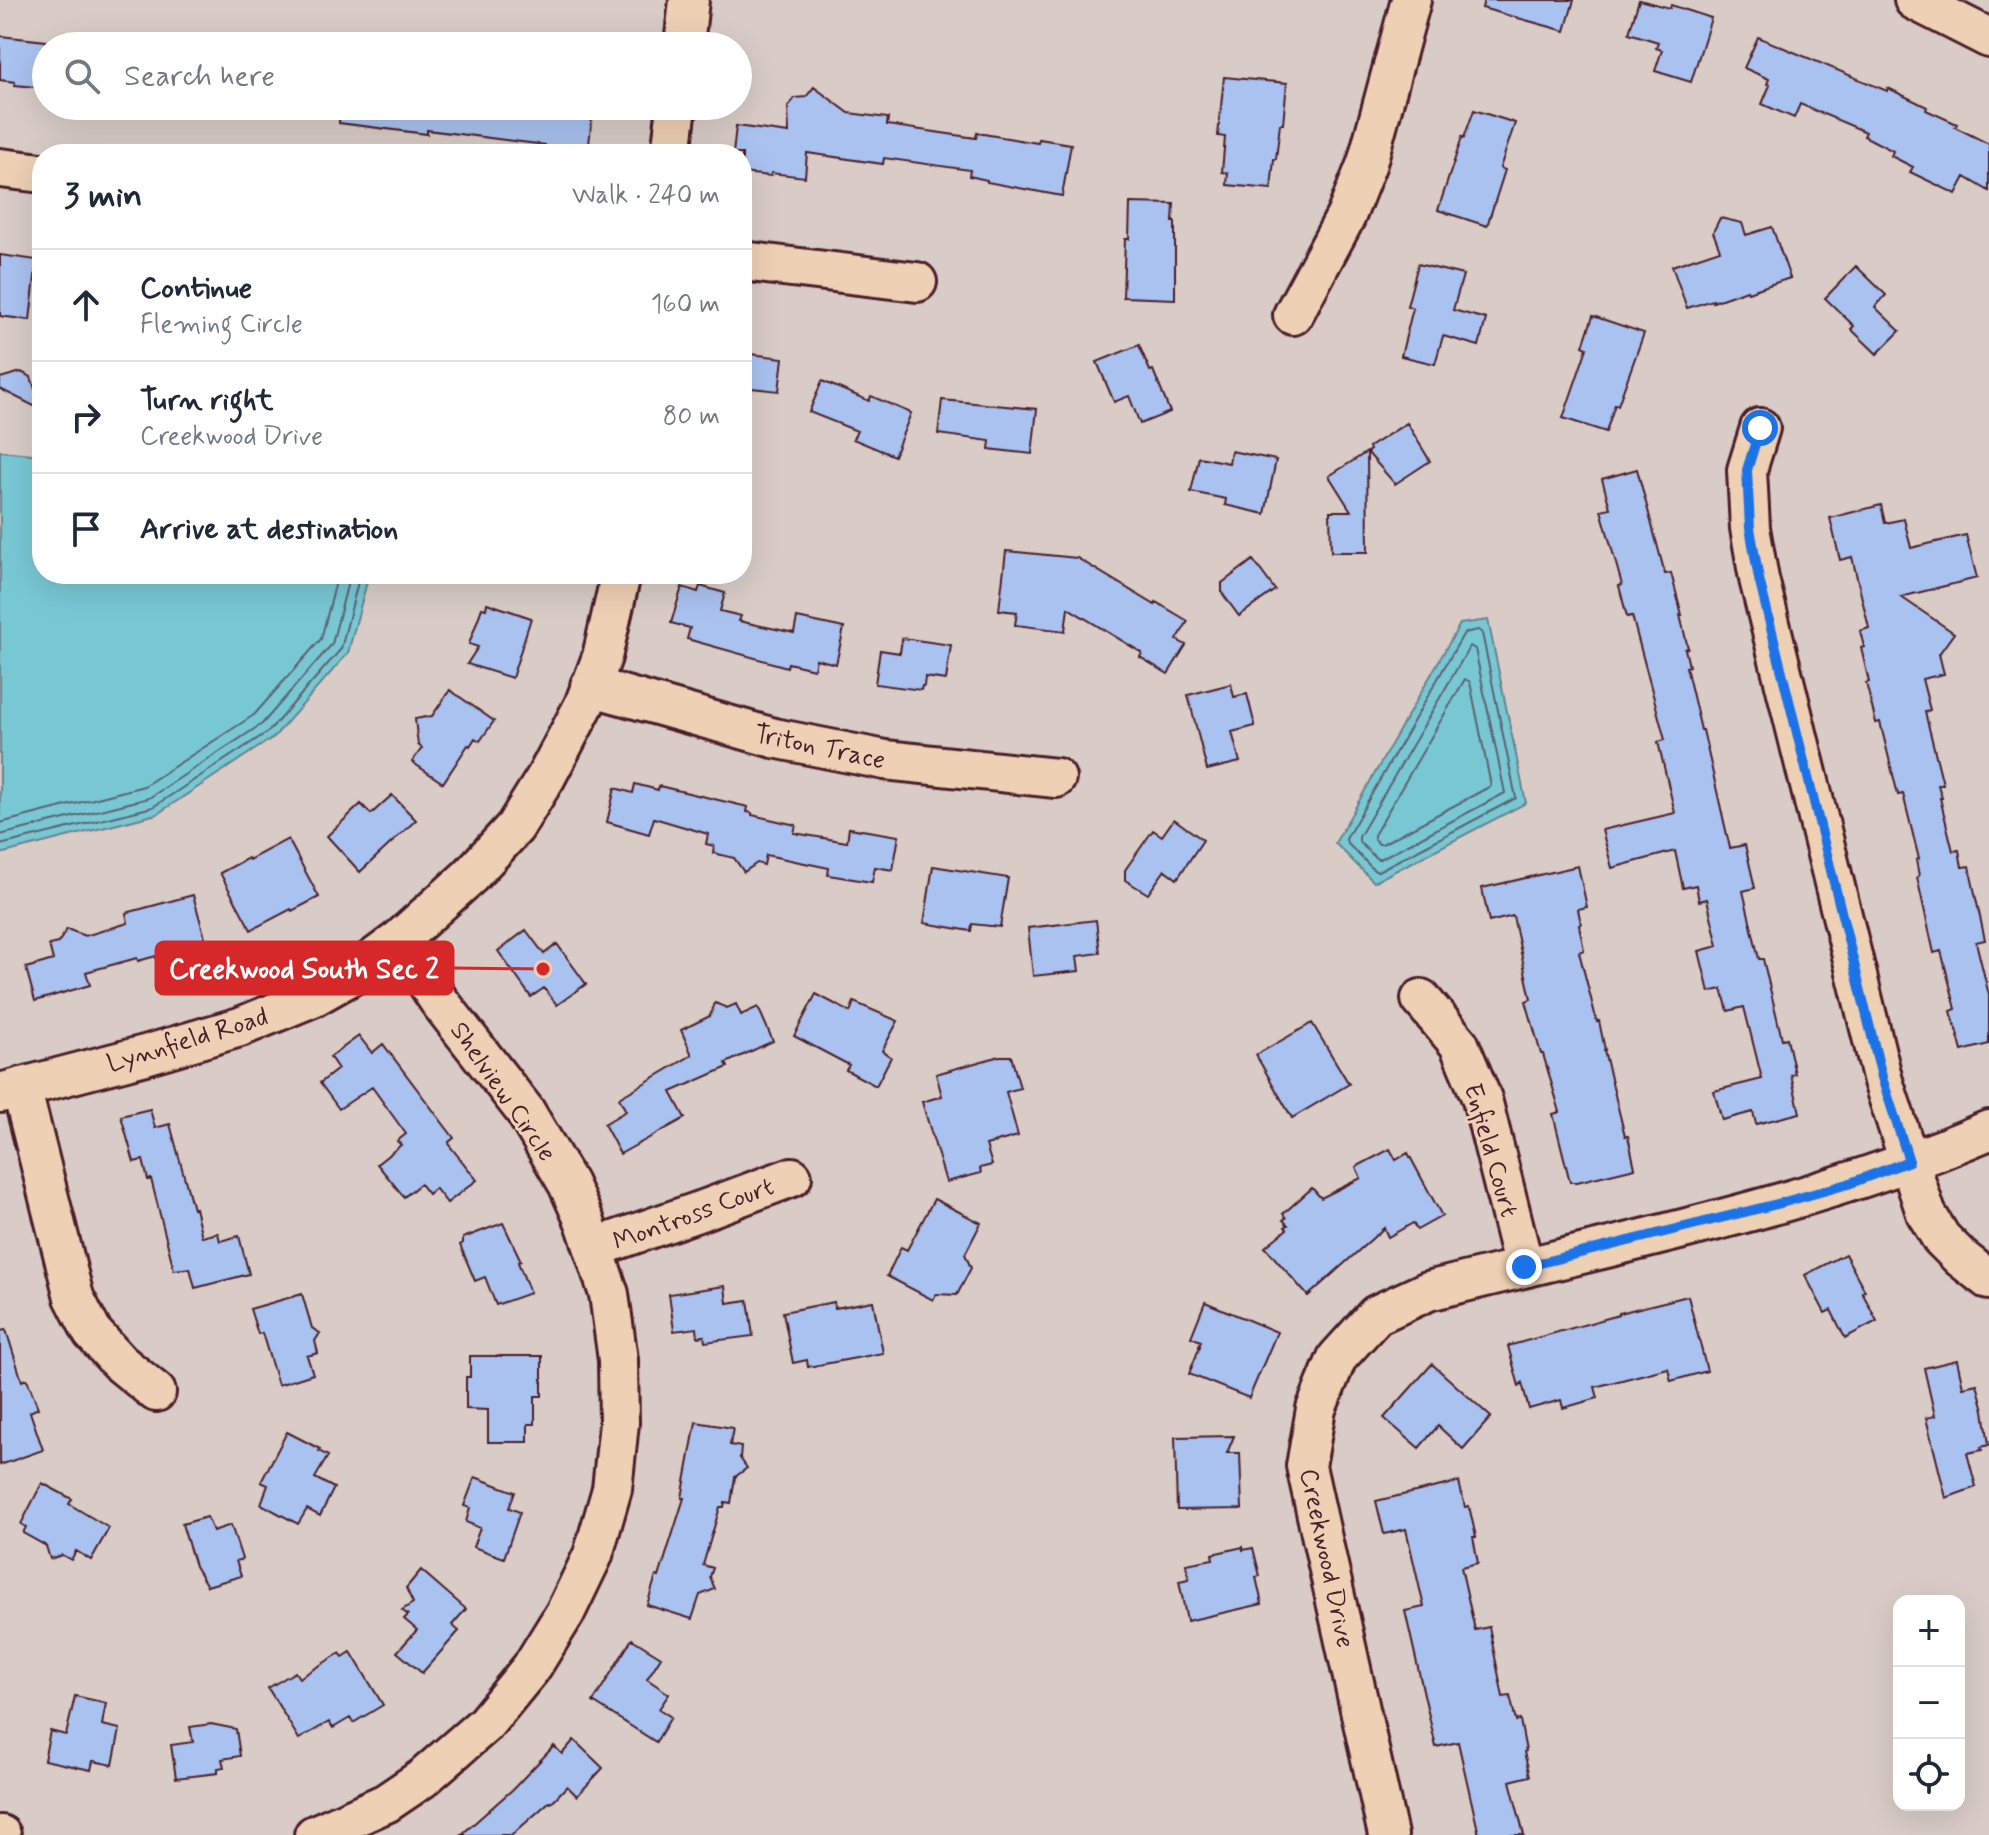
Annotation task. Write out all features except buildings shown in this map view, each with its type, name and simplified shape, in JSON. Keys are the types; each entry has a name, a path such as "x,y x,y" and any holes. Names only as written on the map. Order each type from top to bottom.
{"street":[{"path":"686,32 689,0"},
{"path":"1293,315 1346,216 1367,163 1411,0"},
{"path":"1929,3 1989,38"},
{"path":"672,144 675,120"},
{"path":"0,168 32,172"},
{"path":"752,262 917,282"},
{"path":"1760,428 1747,470 1750,528 1759,579 1883,1081 1926,1213 1941,1238 1989,1280"},
{"name":"Lynnfield Road","path":"10,1090 240,1027 313,997 352,975 399,940 470,876 515,827 546,777 584,705 602,657 619,584"},
{"name":"Triton Trace","path":"590,686 774,738 885,760 1056,778"},
{"name":"Shelview Circle","path":"338,1831 423,1778 485,1724 531,1668 565,1613 593,1555 612,1489 619,1423 618,1360 609,1294 585,1222 568,1184 525,1111 439,1001 399,940"},
{"name":"Enfield Court","path":"1421,999 1459,1044 1482,1099 1524,1267"},
{"path":"10,1090 74,1297 92,1332 119,1362 156,1392"},
{"name":"Creekwood Drive","path":"1388,1835 1306,1466 1316,1409 1337,1358 1376,1315 1428,1291 1848,1184 1989,1130"},
{"name":"Montross Court","path":"594,1248 792,1177"}],"water":[{"path":"0,451 32,454 32,584 366,584 348,653 274,737 157,814 0,854"},
{"path":"1488,620 1526,803 1374,882 1335,843 1460,624"}],"place":[{"name":"Creekwood South Sec 2","path":"543,969"}],"route":[{"path":"1524,1267 1781,1203 1848,1184 1909,1161 1883,1081 1759,579 1750,528 1747,470 1760,428"}]}
